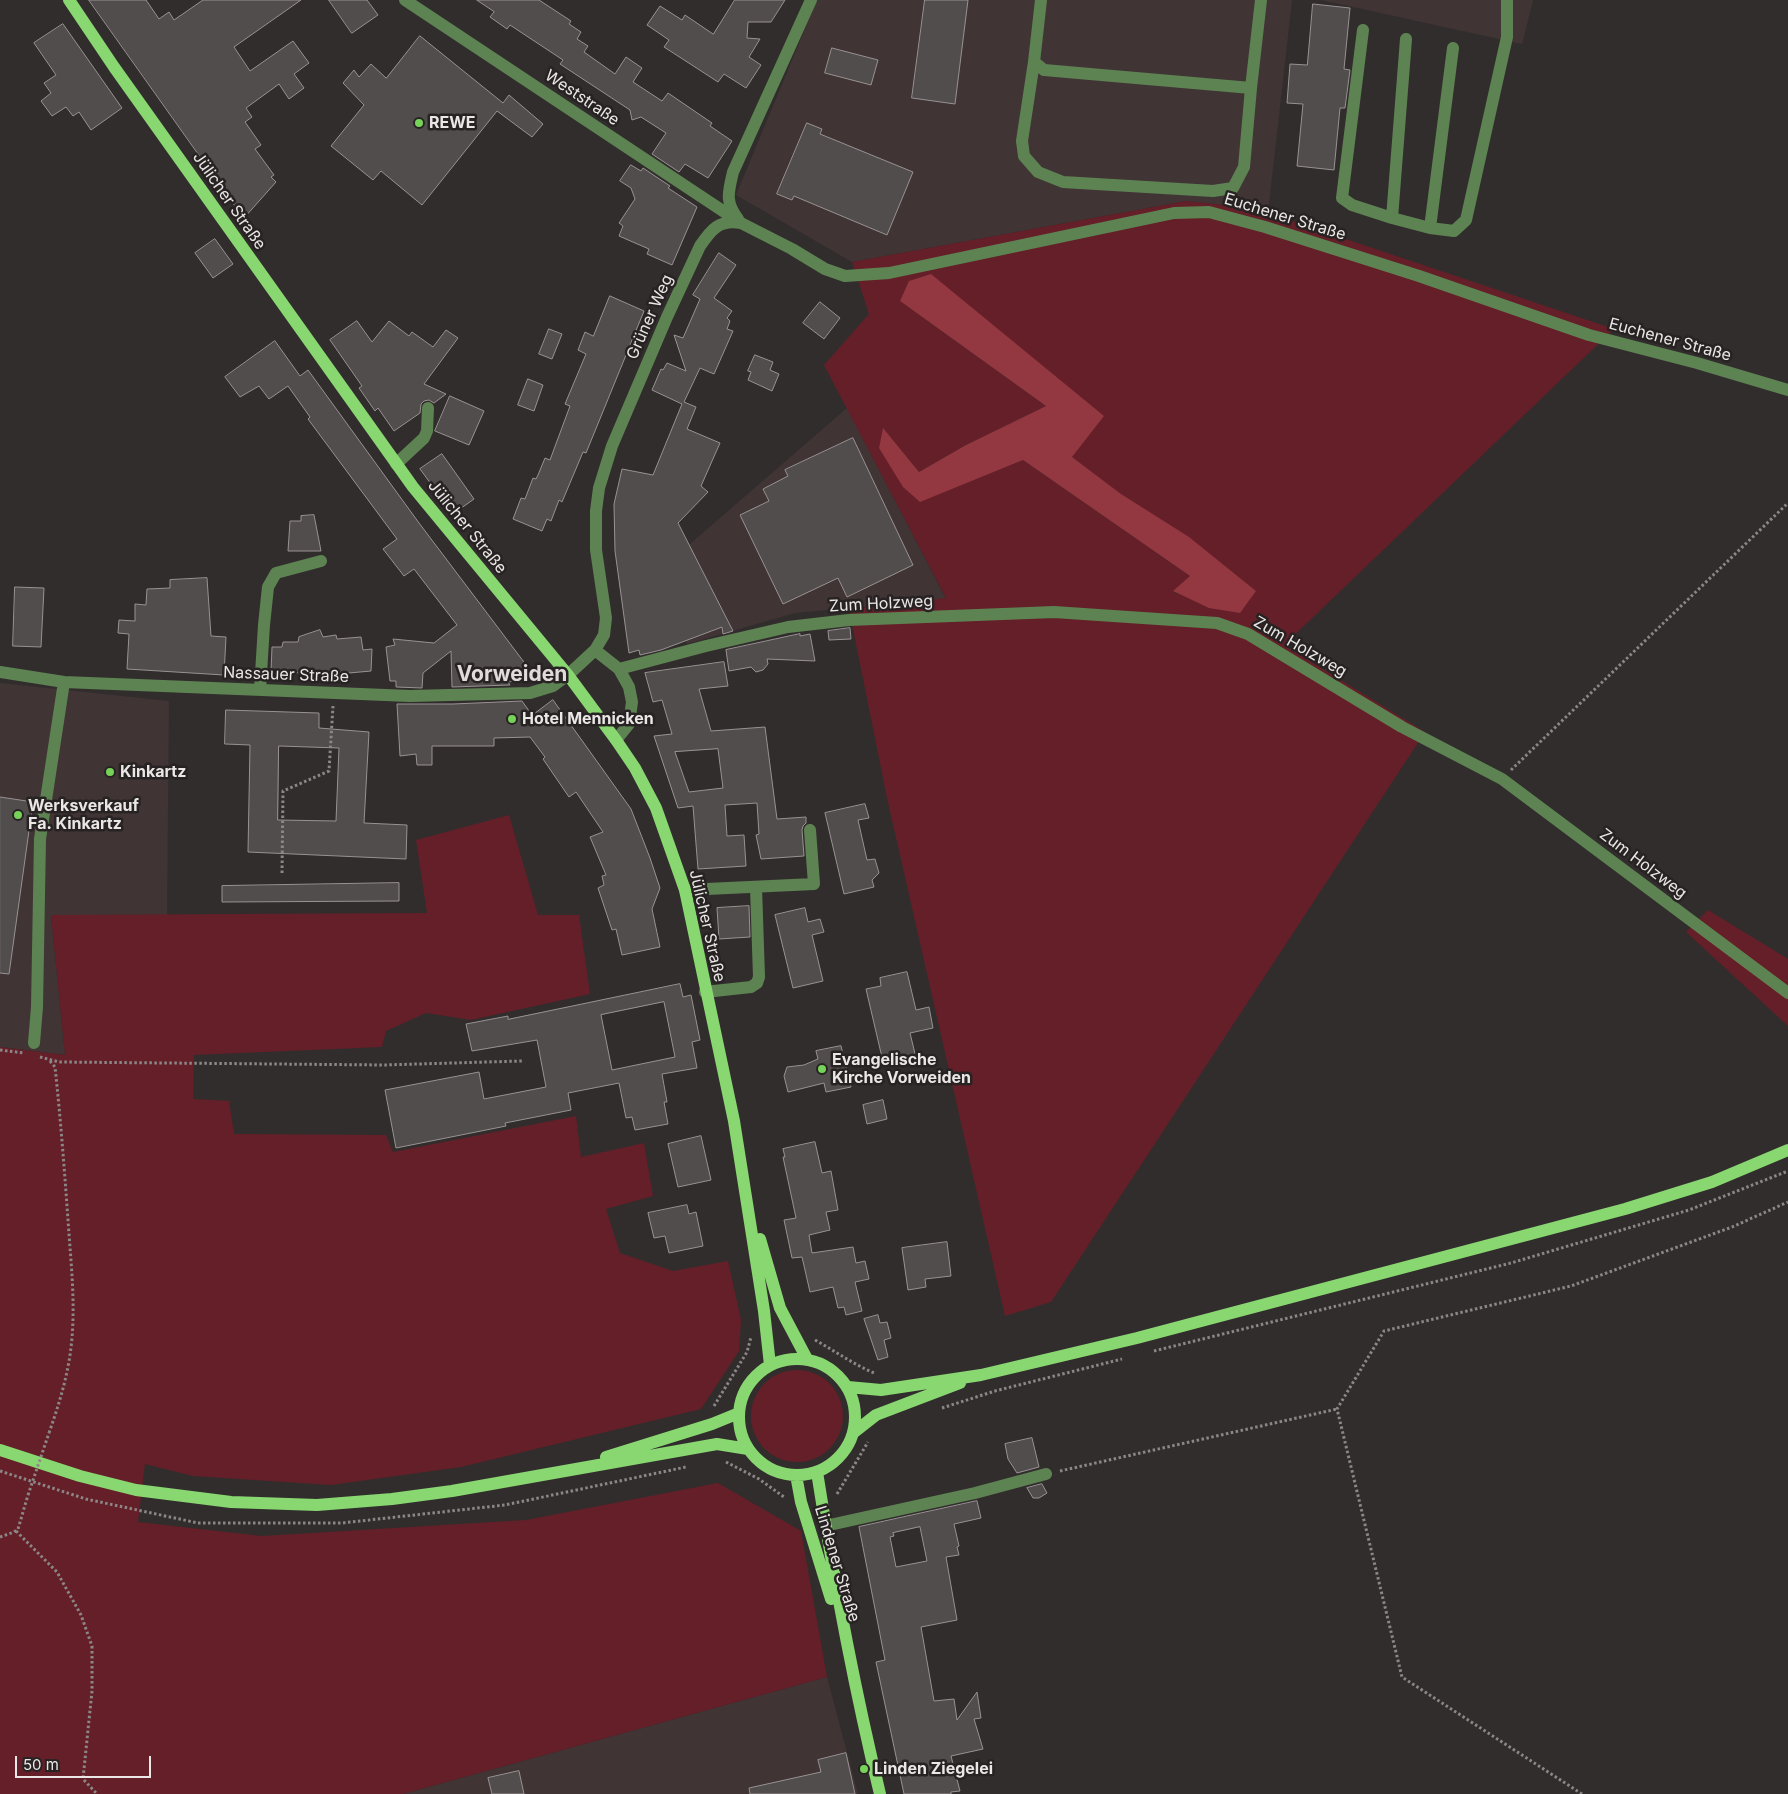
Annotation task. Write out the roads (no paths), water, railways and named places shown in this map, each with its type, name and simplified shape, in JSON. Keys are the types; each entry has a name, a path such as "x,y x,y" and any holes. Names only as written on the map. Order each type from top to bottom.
{"main road":[{"name":"Jülicher Straße","path":"69,0 114,67 396,464 464,552 568,675 635,768 656,808 685,890 705,992 734,1121 746,1188"},
{"path":"848,1387 880,1390 981,1375 1137,1338 1615,1212 1712,1182 1788,1150"},
{"path":"746,1188 780,1308 807,1359"},
{"path":"746,1188 770,1365"},
{"path":"788,1359 807,1359 823,1364 837,1374 848,1387 854,1402 855,1418 853,1433 845,1450 833,1463 817,1472 796,1475 782,1473 768,1468 757,1460 748,1449 741,1432 739,1413 742,1399 748,1385 770,1365 788,1359"},
{"path":"853,1433 876,1415 981,1375"},
{"path":"552,1474 712,1424 739,1413"},
{"path":"0,1450 80,1476 136,1490 231,1502 317,1504 392,1499 452,1491 717,1444 748,1449"},
{"name":"Lindener Straße","path":"817,1472 850,1662 880,1794"},
{"name":"Lindener Straße","path":"796,1475 801,1502 850,1662"}],"street":[{"name":"Weststraße","path":"405,0 741,223"},
{"path":"741,223 728,204 733,172 811,0"},
{"path":"1041,0 1022,141 1024,156 1038,172 1062,182 1213,191 1233,188 1244,167 1251,88 1262,0"},
{"path":"1362,30 1342,198 1352,205 1392,218 1430,228 1454,230 1466,220 1507,37 1507,0"},
{"path":"1392,218 1406,39"},
{"path":"1430,228 1452,48"},
{"path":"1034,62 1044,70 1251,88"},
{"name":"Euchener Straße","path":"741,223 792,249 825,269 844,276 889,273 1174,213 1210,212 1265,227 1410,274 1589,335 1697,363 1788,390"},
{"name":"Grüner Weg","path":"568,675 595,650 604,634 606,624 596,550 596,512 599,488 610,453 667,317 700,246 716,227 724,223 741,223"},
{"path":"396,464 424,438 427,430 428,408"},
{"path":"260,690 268,587 276,573 321,561"},
{"name":"Zum Holzweg","path":"619,669 788,627 849,620 1054,612 1217,623 1248,634 1402,727 1502,779 1788,992"},
{"path":"595,650 619,669 629,687 632,702 629,724 616,740"},
{"name":"Nassauer Straße","path":"0,672 64,682 410,696 530,692 552,686 568,675"},
{"path":"34,1043 37,1007 40,839 64,682"},
{"path":"685,890 814,884 810,830"},
{"path":"705,992 751,987 757,983 759,977 756,887"},
{"path":"825,1526 975,1493 1046,1474"}],"place":[{"name":"REWE","path":"419,123"},
{"name":"Hotel Mennicken","path":"512,719"},
{"name":"Kinkartz","path":"110,772"},
{"name":"Werksverkauf Fa. Kinkartz","path":"18,815"},
{"name":"Evangelische Kirche Vorweiden","path":"822,1069"},
{"name":"Linden Ziegelei","path":"864,1769"}],"district":[{"name":"Vorweiden","path":"512,675"}]}
